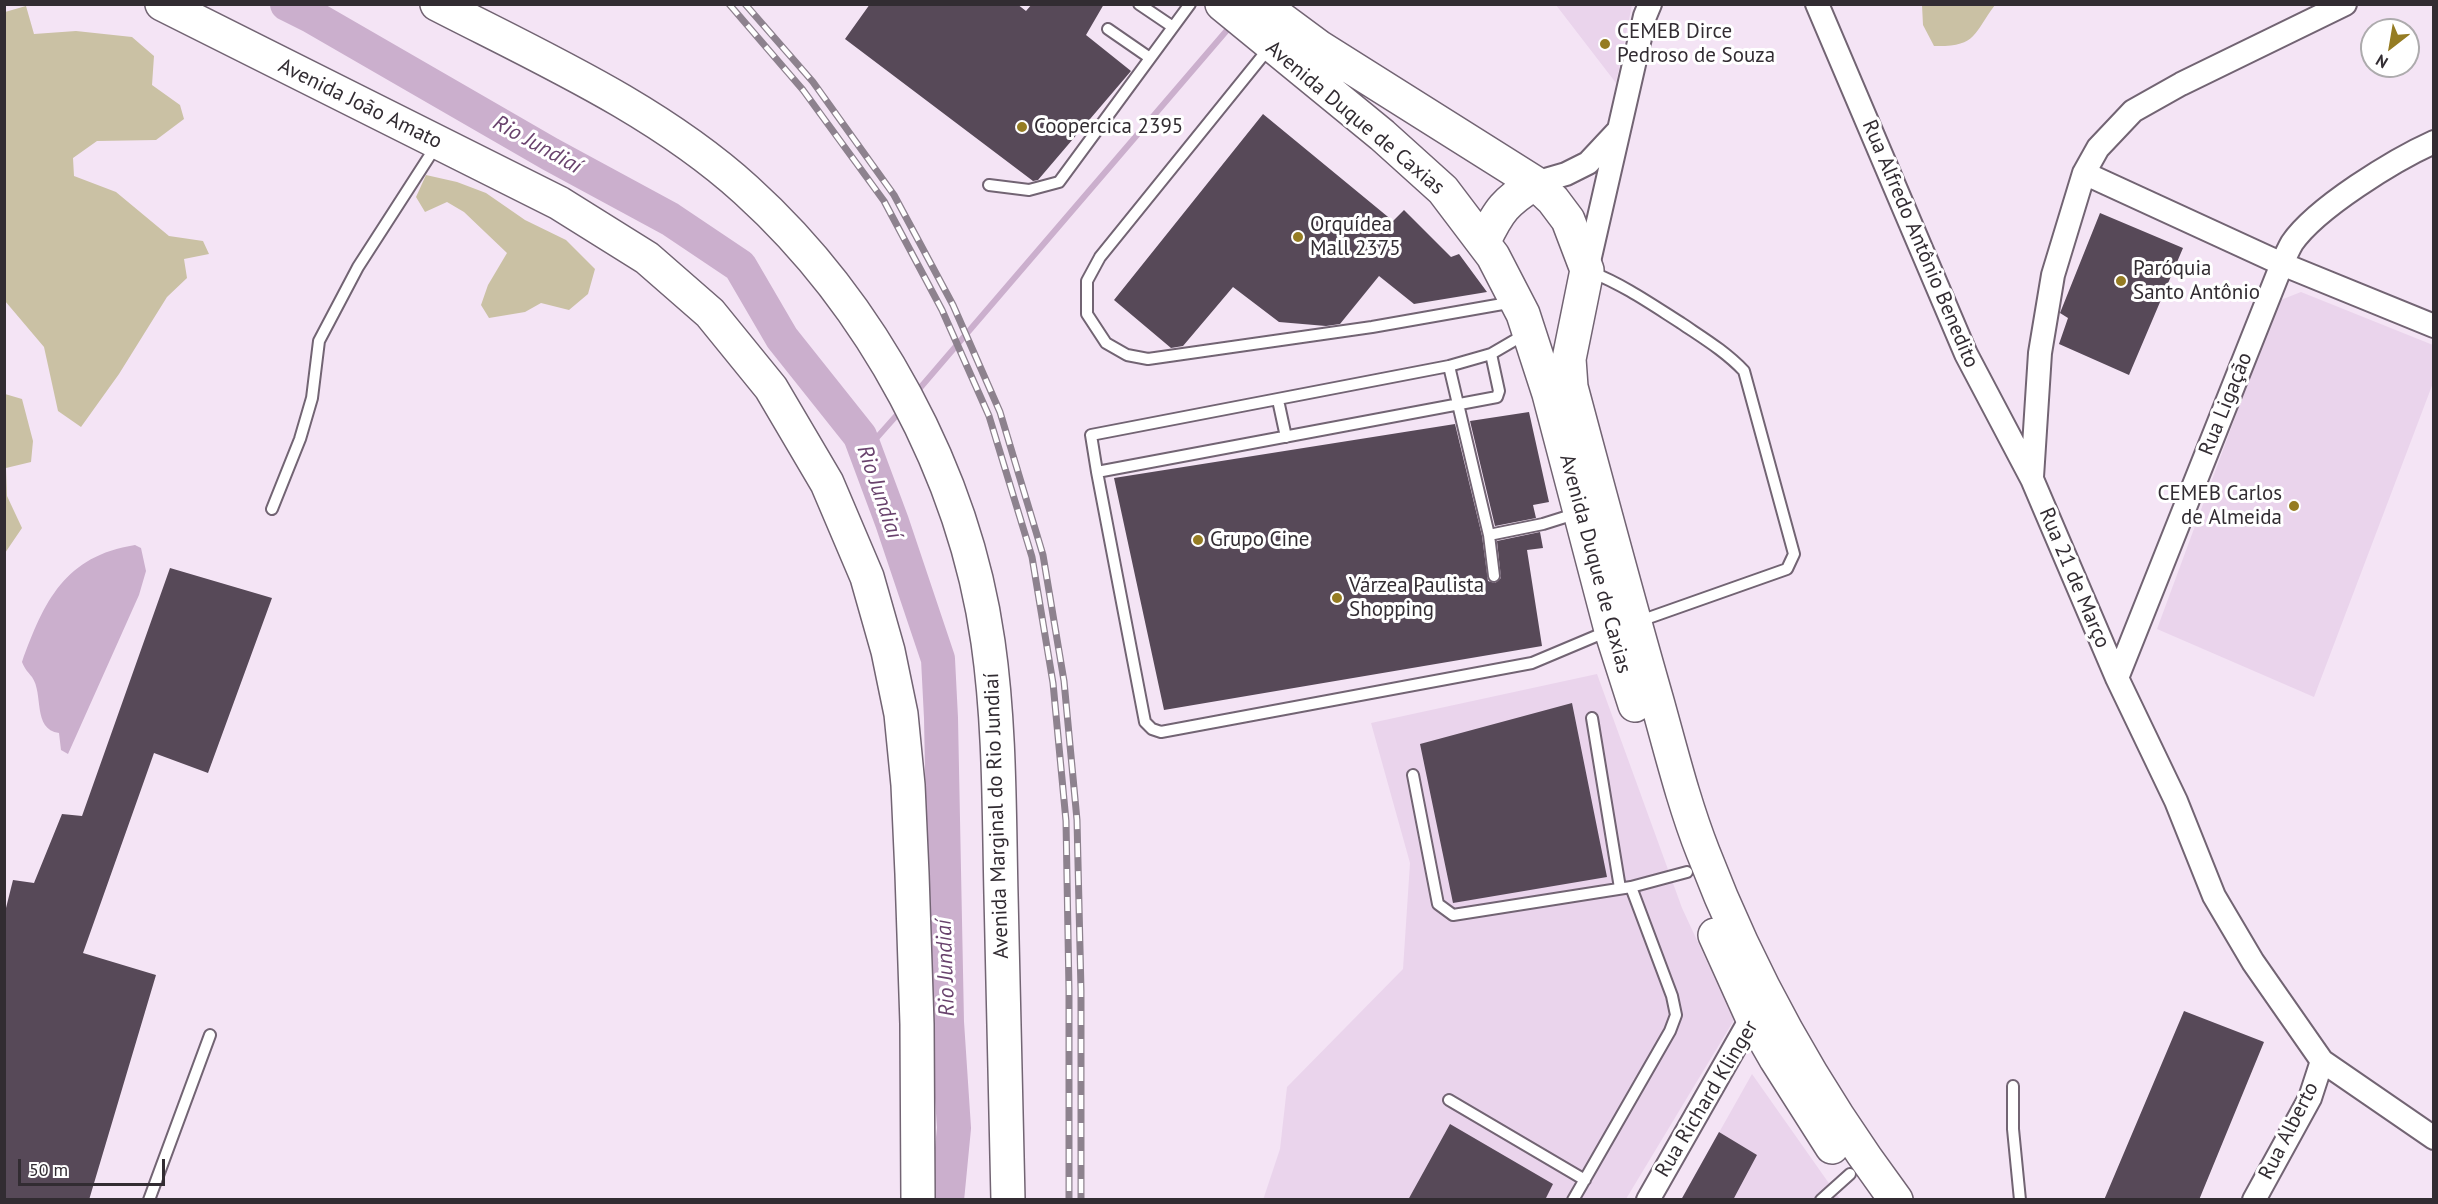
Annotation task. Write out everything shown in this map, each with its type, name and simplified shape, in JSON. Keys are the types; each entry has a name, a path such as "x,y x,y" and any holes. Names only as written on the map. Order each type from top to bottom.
{"main road":[{"name":"Avenida João Amato","path":"162,4 559,203 647,258 710,313 776,397 827,483 867,577 888,651 901,714 908,785 917,1024 918,1200"},
{"name":"Avenida Marginal do Rio Jundiaí","path":"436,4 590,82 694,150 745,189 805,249 854,311 905,396 942,471 970,556 988,639 997,721 1008,1200"},
{"name":"Avenida Duque de Caxias","path":"1222,4 1382,135 1443,190 1484,241 1523,316 1549,394 1581,512 1702,851 1727,910 1763,1012 1776,1059 1865,1170 1896,1200"},
{"name":"Avenida Duque de Caxias","path":"1261,4 1320,47 1535,183"},
{"path":"1484,241 1497,213 1515,196 1535,183 1569,220 1587,270"},
{"name":"Avenida Duque de Caxias","path":"1587,270 1569,359 1571,387 1623,626 1687,872 1763,1012"},
{"path":"1523,316 1543,319 1562,316 1580,304"}],"street":[{"path":"1587,270 1645,16 1650,4"},
{"name":"Rua Alfredo Antônio Benedito","path":"1817,4 1966,354 2032,478"},
{"path":"2032,478 2040,353 2053,275 2084,173 2098,148 2133,111 2181,84 2345,4"},
{"path":"1535,183 1566,174 1588,164 1618,131"},
{"name":"Rua Ligação","path":"2117,678 2282,264 2293,243 2319,214 2405,155 2433,142"},
{"path":"2084,173 2282,264 2433,326"},
{"name":"Rua 21 de Março","path":"2032,478 2117,678"},
{"path":"2117,678 2176,801 2214,896 2253,962 2322,1061 2433,1138"},
{"name":"Rua Richard Klinger","path":"1648,1200 1763,1012"},
{"name":"Rua Alberto","path":"2253,1200 2310,1098 2322,1061"}],"lane":[{"path":"1139,4 1173,27"},
{"path":"989,185 1029,190 1059,182 1190,4"},
{"path":"1107,28 1150,58"},
{"path":"1271,45 1100,257 1087,281 1088,314 1106,343 1127,355 1149,359 1372,327 1523,316"},
{"path":"272,509 300,439 312,398 319,341 358,267 438,143"},
{"path":"1523,316 1491,354 1449,366 1091,435 1145,722 1152,729 1161,732 1532,663 1623,626 1787,569 1794,554 1744,371 1729,354 1634,292 1587,270"},
{"path":"1097,472 1498,395 1491,354"},
{"path":"1449,366 1489,535 1494,576"},
{"path":"1278,399 1286,437"},
{"path":"1489,535 1543,524 1581,512"},
{"path":"1573,1200 1670,1031 1676,1015 1672,996 1653,943 1626,887 1592,718"},
{"path":"1413,775 1438,904 1453,915 1626,887 1687,872"},
{"path":"149,1200 210,1035"},
{"path":"2013,1086 2013,1129 2020,1200"},
{"path":"1449,1100 1585,1180"},
{"path":"1821,1200 1865,1170"}],"shaded area":[{"path":"1922,4 1995,5 1972,37 1959,44 1934,46 1923,25"},
{"name":"CEMEB Dirce Pedroso de Souza","path":"1556,5 1632,5 1616,83"},
{"path":"26,6 34,34 76,31 132,37 154,56 152,85 180,105 184,119 156,140 97,141 73,158 74,176 116,192 169,236 203,241 209,254 184,259 187,278 167,297 119,374 81,427 58,411 44,347 5,301 5,12"},
{"path":"426,175 457,182 486,193 525,220 566,240 595,269 588,294 569,310 541,303 525,312 489,318 481,305 488,285 507,253 464,212 447,202 425,212 416,197"},
{"name":"CEMEB Carlos de Almeida","path":"2301,292 2433,345 2433,383 2314,697 2157,629 2278,301"},
{"path":"5,394 22,399 33,441 31,462 6,468 7,496 22,528 5,553"},
{"path":"135,545 141,548 146,571 139,595 68,754 61,750 59,733 45,725 35,684 22,662 39,620 60,585 91,559"},
{"path":"1597,674 1682,908 1734,1020 1626,1199 1263,1200 1280,1149 1287,1087 1403,969 1410,863 1371,723"},
{"path":"1752,1074 1840,1199 1681,1200"}],"building":[{"name":"Coopercica 2395","path":"870,4 1017,4 1026,11 1032,4 1104,4 1086,35 1131,71 1038,180 1033,181 845,39"},
{"name":"Orquídea Mall 2375","path":"1263,114 1393,221 1404,210 1451,257 1459,254 1487,292 1414,304 1379,276 1340,324 1326,326 1279,322 1233,287 1183,346 1171,348 1114,300"},
{"name":"Paróquia Santo Antônio","path":"2100,213 2183,248 2129,375 2059,344 2068,318 2060,313"},
{"path":"1529,412 1549,502 1533,505 1536,518 1495,526 1470,421"},
{"name":"Várzea Paulista Shopping","path":"1455,424 1482,536 1488,581 1495,583 1501,578 1497,541 1540,532 1543,548 1527,550 1542,646 1164,710 1114,478"},
{"path":"170,568 272,598 208,773 154,753 83,953 156,975 89,1200 4,1200 4,916 13,880 34,883 62,814 82,816"},
{"path":"1572,703 1607,877 1453,903 1420,744"},
{"path":"2184,1011 2264,1042 2199,1200 2104,1200"},
{"path":"1450,1124 1553,1184 1545,1200 1408,1200"},
{"path":"1719,1132 1757,1155 1733,1200 1681,1200"}],"waterway":[{"name":"Rio Jundiaí","path":"287,4 550,154 670,219 740,266 782,338 860,436 892,522 938,659 947,1022 954,1128 947,1200"},
{"path":"920,388 1228,29"},
{"path":"865,451 896,416"}],"railway":[{"path":"729,4 803,90 884,201 942,310 989,416 1032,557 1053,683 1066,821 1069,1200"},
{"path":"745,4 813,82 894,195 953,305 1000,412 1043,555 1064,681 1077,820 1081,991 1081,1200"}],"place":[{"name":"CEMEB Dirce Pedroso de Souza","path":"1605,44"},
{"name":"Coopercica 2395","path":"1022,127"},
{"name":"Orquídea Mall 2375","path":"1298,237"},
{"name":"Paróquia Santo Antônio","path":"2121,281"},
{"name":"CEMEB Carlos de Almeida","path":"2294,506"},
{"name":"Grupo Cine","path":"1198,540"},
{"name":"Várzea Paulista Shopping","path":"1337,598"}]}
